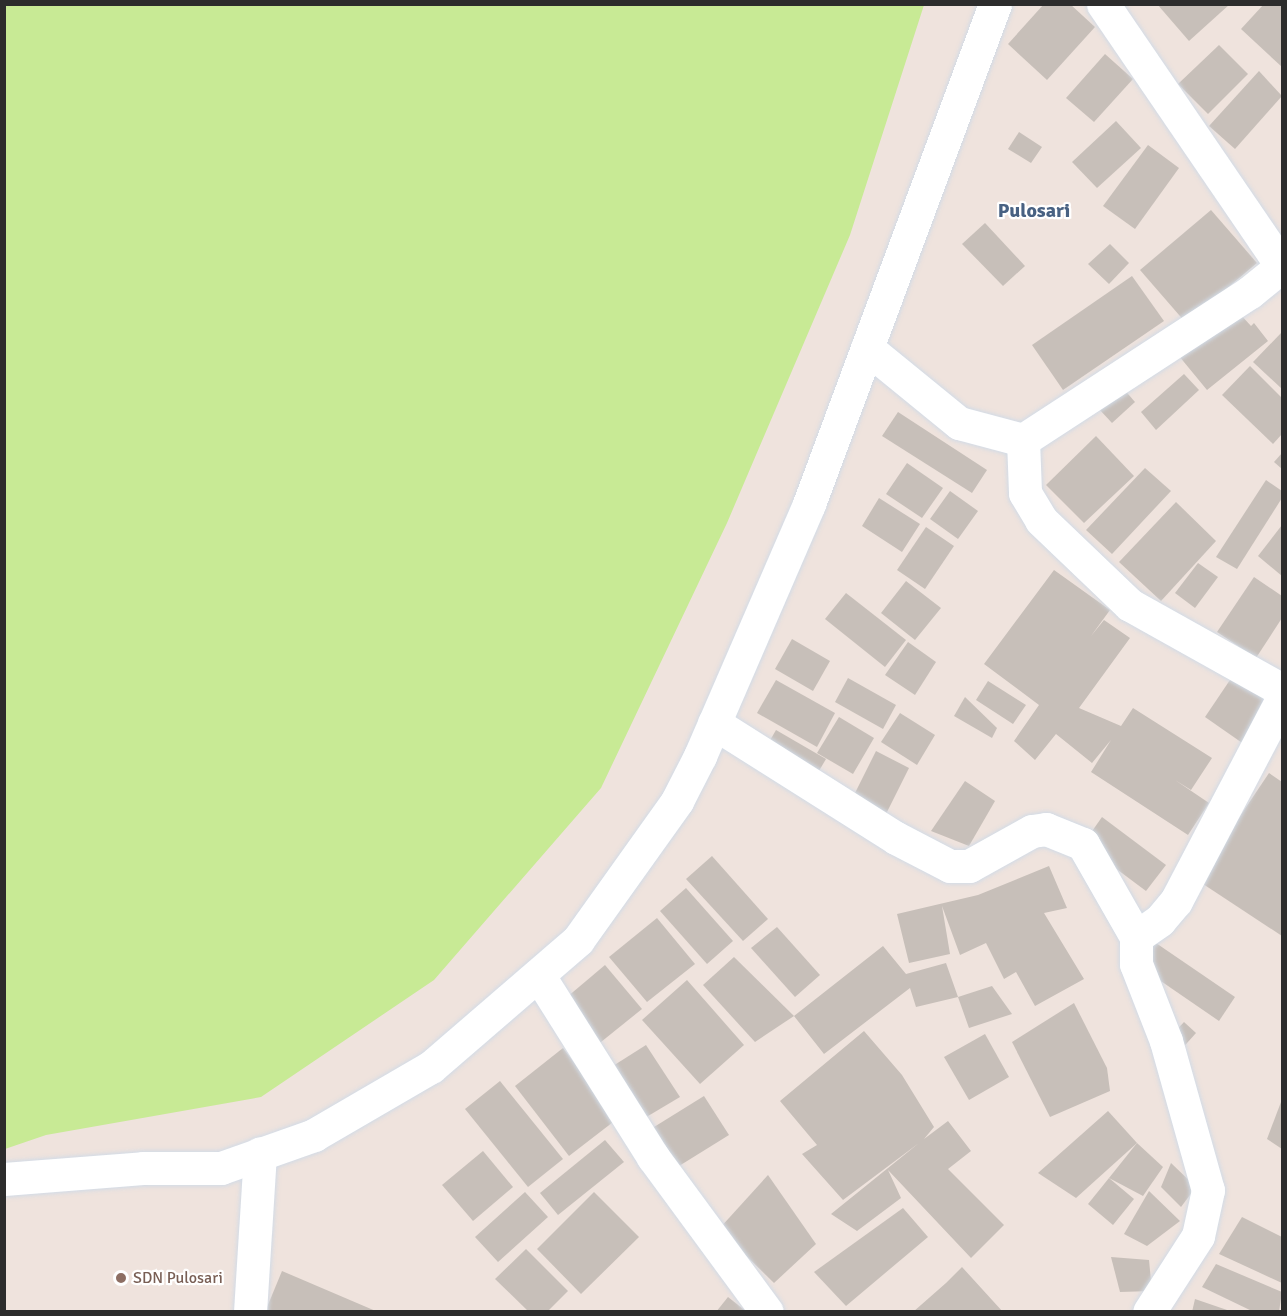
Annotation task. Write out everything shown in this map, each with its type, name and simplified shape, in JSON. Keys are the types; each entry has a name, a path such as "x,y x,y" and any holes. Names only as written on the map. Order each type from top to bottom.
{"street":[{"path":"4,1179 143,1168 221,1168 314,1135 431,1067 578,940 677,801 714,723 809,504 995,4"},
{"path":"867,348 959,423 1023,440 1250,292 1282,266 1103,4"},
{"path":"1023,440 1025,493 1041,520 1130,605 1282,690"},
{"path":"1136,936 1160,920 1176,901 1282,699"},
{"path":"714,723 896,838 950,866 969,866 1032,831 1046,829 1083,844 1136,936 1136,964 1166,1041 1208,1190 1198,1236 1149,1311"},
{"path":"539,976 652,1157 767,1311"},
{"path":"250,1311 260,1153"}],"green space":[{"path":"4,5 924,5 850,235 727,523 601,788 434,980 261,1097 46,1135 5,1149"}],"building":[{"path":"1044,4 1070,4 1095,27 1047,80 1008,44"},
{"path":"1157,4 1230,4 1189,41"},
{"path":"1264,4 1282,5 1282,67 1241,29"},
{"path":"1219,45 1248,74 1208,114 1178,84"},
{"path":"1105,54 1133,79 1094,122 1066,98"},
{"path":"1259,71 1282,96 1235,149 1209,126"},
{"path":"1116,121 1141,148 1097,188 1072,162"},
{"path":"1019,132 1042,147 1031,163 1008,149"},
{"path":"1148,145 1179,168 1135,229 1103,206"},
{"path":"1211,210 1257,263 1186,323 1140,270"},
{"path":"985,223 1025,266 1003,286 962,244"},
{"path":"1110,244 1129,263 1109,284 1088,264"},
{"path":"1132,276 1164,321 1063,390 1032,345"},
{"path":"1240,314 1251,326 1254,323 1268,341 1207,390 1179,356 1207,334 1210,338"},
{"path":"1282,332 1282,389 1253,362"},
{"path":"1250,366 1282,398 1282,434 1273,444 1222,395"},
{"path":"1184,374 1199,390 1156,430 1141,412"},
{"path":"1122,387 1135,402 1112,423 1099,409"},
{"path":"898,412 987,470 972,493 882,436"},
{"path":"1096,436 1134,476 1084,523 1046,485"},
{"path":"1282,453 1282,469 1274,462"},
{"path":"907,463 943,488 922,518 886,494"},
{"path":"1145,468 1171,491 1112,554 1086,530"},
{"path":"1266,480 1282,491 1282,498 1237,569 1216,557"},
{"path":"950,491 978,511 958,539 930,519"},
{"path":"879,498 920,524 902,552 862,526"},
{"path":"1176,502 1216,541 1161,601 1119,562"},
{"path":"1282,525 1282,576 1258,556"},
{"path":"926,527 954,546 925,589 897,570"},
{"path":"1198,563 1218,577 1195,608 1175,593"},
{"path":"1054,570 1110,610 1091,636 1104,620 1130,638 1079,708 1121,726 1133,708 1212,758 1191,790 1175,780 1209,803 1188,835 1091,772 1111,740 1092,763 1056,734 1035,760 1014,741 1039,705 984,664"},
{"path":"1254,577 1282,596 1282,618 1256,658 1217,632"},
{"path":"906,581 941,608 915,640 881,613"},
{"path":"846,593 906,640 885,667 825,619"},
{"path":"792,639 830,661 813,691 775,669"},
{"path":"908,642 936,662 915,695 885,675"},
{"path":"1232,677 1276,706 1248,747 1205,717"},
{"path":"848,678 896,705 883,729 835,702"},
{"path":"776,680 835,713 817,747 757,713"},
{"path":"988,681 1026,705 1013,724 976,700"},
{"path":"965,697 997,728 992,738 954,716"},
{"path":"900,713 935,735 917,765 881,742"},
{"path":"839,717 874,738 853,774 817,753"},
{"path":"776,730 826,759 810,786 761,756"},
{"path":"876,751 909,768 885,816 852,799"},
{"path":"1269,773 1282,782 1282,936 1197,880"},
{"path":"965,781 995,801 969,846 931,831"},
{"path":"1102,817 1166,865 1146,891 1083,844"},
{"path":"712,856 768,919 743,941 686,879"},
{"path":"1049,866 1067,908 1044,913 1084,979 1035,1006 1016,972 1004,979 986,943 960,955 942,906 950,954 909,963 897,914 978,895"},
{"path":"686,888 733,941 707,964 660,911"},
{"path":"657,918 695,964 647,1002 609,957"},
{"path":"777,927 820,975 795,997 751,948"},
{"path":"1153,941 1235,997 1219,1021 1136,964"},
{"path":"883,946 906,974 946,963 958,997 916,1007 910,988 824,1054 794,1016"},
{"path":"734,957 794,1016 755,1042 703,985"},
{"path":"605,965 642,1009 596,1046 560,1003"},
{"path":"687,980 744,1045 700,1084 642,1020"},
{"path":"992,986 1012,1014 969,1028 958,997"},
{"path":"1074,1003 1107,1068 1110,1091 1050,1117 1012,1042"},
{"path":"1184,1022 1196,1033 1179,1052 1166,1041"},
{"path":"864,1031 902,1075 934,1127 924,1139 948,1121 971,1151 948,1169 1004,1225 971,1258 888,1170 901,1198 857,1231 831,1214 919,1143 843,1200 802,1154 817,1145 780,1101"},
{"path":"985,1034 1009,1077 969,1100 944,1057"},
{"path":"646,1045 680,1097 638,1122 605,1071"},
{"path":"563,1048 617,1119 569,1156 515,1086"},
{"path":"500,1081 563,1159 528,1187 465,1109"},
{"path":"704,1096 729,1135 671,1171 646,1132"},
{"path":"1282,1103 1282,1149 1267,1139"},
{"path":"1108,1111 1137,1143 1076,1198 1038,1173"},
{"path":"605,1140 624,1162 558,1215 540,1193"},
{"path":"1137,1143 1163,1167 1143,1196 1109,1178"},
{"path":"483,1151 513,1187 473,1221 442,1185"},
{"path":"1171,1163 1196,1187 1181,1207 1161,1187"},
{"path":"768,1175 816,1244 774,1283 719,1229"},
{"path":"1109,1178 1134,1199 1113,1225 1088,1204"},
{"path":"1149,1191 1180,1221 1147,1246 1124,1234"},
{"path":"525,1192 548,1217 498,1262 475,1237"},
{"path":"594,1192 639,1237 581,1294 537,1249"},
{"path":"903,1208 928,1237 846,1306 814,1272"},
{"path":"1242,1217 1282,1237 1282,1283 1219,1254"},
{"path":"526,1249 568,1291 547,1312 529,1312 495,1279"},
{"path":"1111,1257 1149,1260 1152,1291 1120,1292"},
{"path":"1216,1264 1282,1292 1279,1312 1254,1312 1202,1287"},
{"path":"962,1267 1003,1312 913,1312 946,1283"},
{"path":"282,1271 378,1312 265,1312"},
{"path":"728,1297 747,1312 716,1312"},
{"path":"1195,1299 1230,1311 1230,1312 1192,1312"}],"place":[{"name":"SDN Pulosari","path":"121,1278"}],"district":[{"name":"Pulosari","path":"1034,210"}]}
